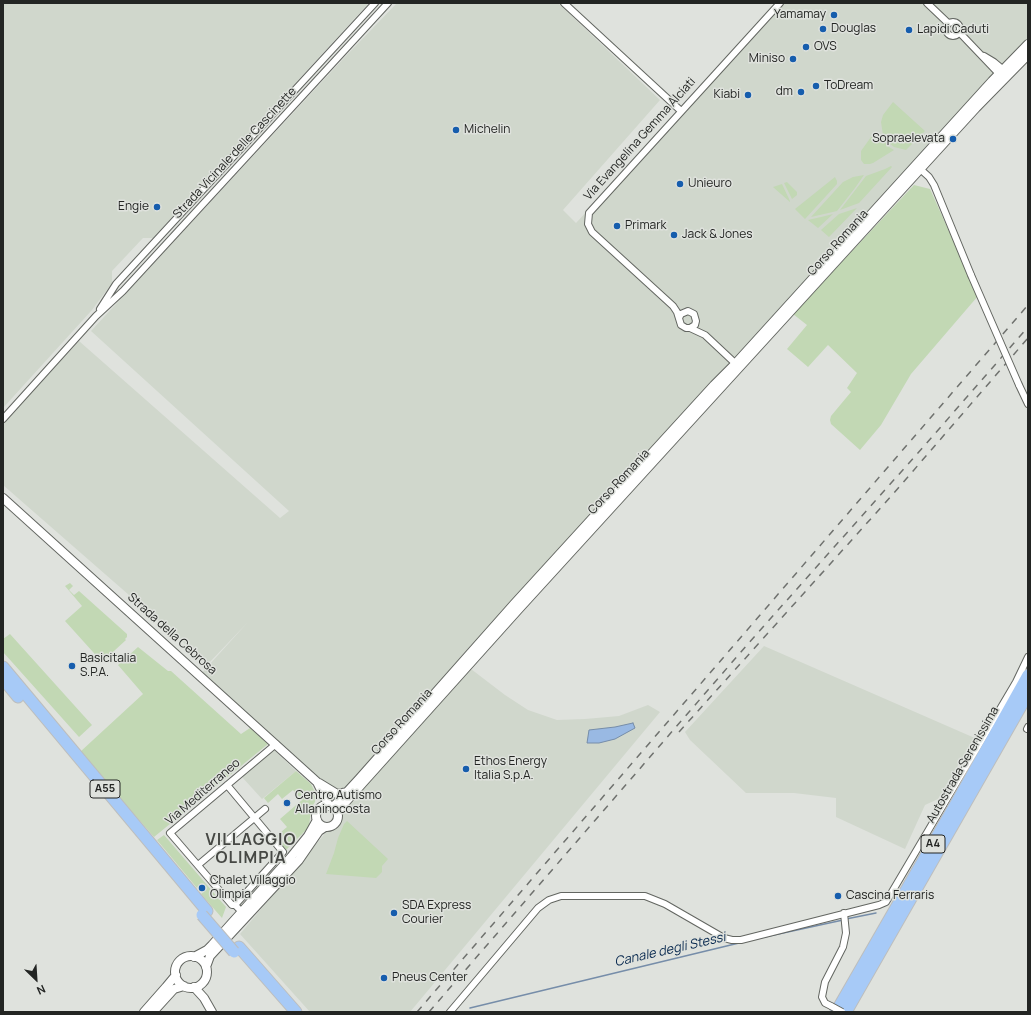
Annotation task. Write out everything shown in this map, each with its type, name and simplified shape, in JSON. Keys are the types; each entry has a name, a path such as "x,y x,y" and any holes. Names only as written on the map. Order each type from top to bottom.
{"highway":[{"name":"A55","path":"3,667 205,913"},
{"name":"Autostrada Serenissima","path":"834,1009 958,800 1028,675"},
{"name":"A55","path":"3,679 237,950 287,1012"},
{"name":"Autostrada Serenissima","path":"846,1012 1028,694"},
{"name":"A55","path":"237,950 296,1012"}],"main road":[{"name":"Corso Romania","path":"338,813 343,805 737,366 1003,74 1028,44"},
{"name":"Corso Romania","path":"1003,74 1028,55"},
{"name":"Corso Romania","path":"330,806 335,805 348,792 514,604 714,385 737,366"},
{"name":"Strada della Cebrosa","path":"3,498 317,782 330,806"},
{"path":"317,782 337,794 348,792"},
{"path":"194,957 207,950 298,849 317,820 321,790"},
{"path":"204,998 203,982 210,956 299,860 319,831 336,823 338,813 334,808 330,806 322,807 319,810"},
{"path":"317,820 320,825 325,827"},
{"path":"184,986 180,983 176,975 176,967 181,960 186,957 194,957 201,960 206,967"},
{"path":"144,1012 176,975"},
{"path":"153,1012 174,989 184,986 194,987 203,982"},
{"path":"194,987 204,998 212,1012"}],"street":[{"name":"Strada Vicinale delle Cascinette","path":"96,316 116,284 375,3"},
{"name":"Strada Vicinale delle Cascinette","path":"3,419 96,316 124,290 388,3"},
{"path":"564,3 681,111"},
{"name":"Via Evangelina Gemma Alciati","path":"679,318 672,306 592,232 589,227 588,220 591,209 780,3"},
{"path":"927,3 948,23"},
{"path":"952,21 957,23 960,27 959,32 955,36 948,35 946,29 948,23 952,21"},
{"path":"959,32 1003,74"},
{"path":"248,141 255,148"},
{"path":"918,167 929,177 934,185 971,275 1028,404"},
{"path":"211,181 218,188"},
{"name":"Via Evangelina Gemma Alciati","path":"672,306 685,311"},
{"path":"705,335 681,325 679,318 681,314 685,311 690,311 694,314 696,321 705,335 737,366"},
{"path":"690,328 696,321"},
{"path":"450,1012 538,908 549,900 561,896 645,896 665,904 724,938 732,940 741,940 886,902 1012,689 1028,657"},
{"name":"Via Mediterraneo","path":"242,912 235,905 232,905 170,833 276,744"},
{"path":"227,785 283,852 235,905"},
{"path":"198,865 265,809"},
{"path":"842,1012 825,1003 822,997 825,982 843,947 846,933 844,914"}],"shaded area":[{"path":"3,3 369,3 153,238 143,238 112,271 112,283 92,310 3,408"},
{"path":"397,3 558,3 660,100 563,210 576,223 780,3 1028,3 1028,44 999,74 348,792 335,793 200,675 248,622 208,664 3,485 3,423 79,341 280,518 289,511 91,331 344,58","holes":["952,21 958,24 960,29 958,33 953,36 948,35 945,29 947,25"]},
{"path":"764,646 977,739 963,763 960,762 938,799 925,805 905,849 836,817 836,798 794,793 746,793 690,740 685,732"},
{"path":"471,669 505,695 528,710 557,720 619,716 648,705 660,712 410,1012 310,1012 240,934 361,791"},
{"path":"274,750 296,771 262,799 242,777"}],"green space":[{"path":"893,102 925,131 906,150 894,147 883,135 881,122 883,115"},
{"path":"876,135 882,137 889,147 894,150 873,163 864,164 861,160 861,151 871,137"},
{"path":"891,166 892,167 859,203 840,210 866,176"},
{"path":"864,175 837,211 811,217 843,182 853,177"},
{"path":"835,177 837,184 805,219 795,209"},
{"path":"787,182 797,192 797,195 792,199 784,183"},
{"path":"782,184 790,201 790,202 773,187"},
{"path":"914,185 930,189 978,296 911,374 881,425 860,450 831,424 830,420 831,416 851,392 847,388 857,373 828,345 808,367 787,349 807,325 793,314"},
{"path":"857,208 829,237 821,230 839,214"},
{"path":"833,214 818,228 808,220 821,217"},
{"path":"70,583 73,586 69,590 74,595 79,591 127,634 126,640 102,662 65,621 82,606 65,586"},
{"path":"10,634 92,725 79,737 3,652 3,639"},
{"path":"138,647 168,671 171,671 241,734 250,728 268,744 154,837 80,752 143,694 118,665"},
{"path":"296,771 311,784 316,794 315,802 311,808 309,827 286,850 275,837 287,827 280,819 302,800 293,790 282,799 278,794 268,803 264,798"},
{"path":"347,821 388,859 382,866 382,872 376,878 326,874 338,838 344,824"},
{"path":"164,835 226,907 222,918 201,894 207,888 203,884 197,888 157,840"}],"water":[{"path":"633,723 635,728 615,739 599,743 587,743 589,730"}],"waterway":[{"name":"Canale degli Stessi","path":"846,919 876,913"},
{"name":"Canale degli Stessi","path":"760,938 843,920"},
{"name":"Canale degli Stessi","path":"470,1008 739,943"}],"railway":[{"path":"417,1012 1028,305"},
{"path":"429,1012 747,645 1028,327"},
{"path":"679,732 894,493 1028,338"}],"place":[{"name":"Yamamay","path":"834,15"},
{"name":"Douglas","path":"823,29"},
{"name":"Lapidi Caduti","path":"909,30"},
{"name":"OVS","path":"806,47"},
{"name":"Miniso","path":"793,59"},
{"name":"ToDream","path":"816,86"},
{"name":"dm","path":"801,92"},
{"name":"Kiabi","path":"748,95"},
{"name":"Michelin","path":"456,130"},
{"name":"Sopraelevata","path":"953,139"},
{"name":"Unieuro","path":"680,184"},
{"name":"Engie","path":"157,207"},
{"name":"Primark","path":"617,226"},
{"name":"Jack & Jones","path":"674,235"},
{"name":"Basicitalia S.P.A.","path":"72,666"},
{"name":"Ethos Energy Italia S.p.A.","path":"466,769"},
{"name":"Centro Autismo Allaninocosta","path":"287,803"},
{"name":"Chalet Villaggio Olimpia","path":"202,888"},
{"name":"Cascina Ferraris","path":"838,896"},
{"name":"SDA Express Courier","path":"394,913"},
{"name":"Pneus Center","path":"384,978"}],"district":[{"name":"VILLAGGIO OLIMPIA","path":"251,850"}]}
